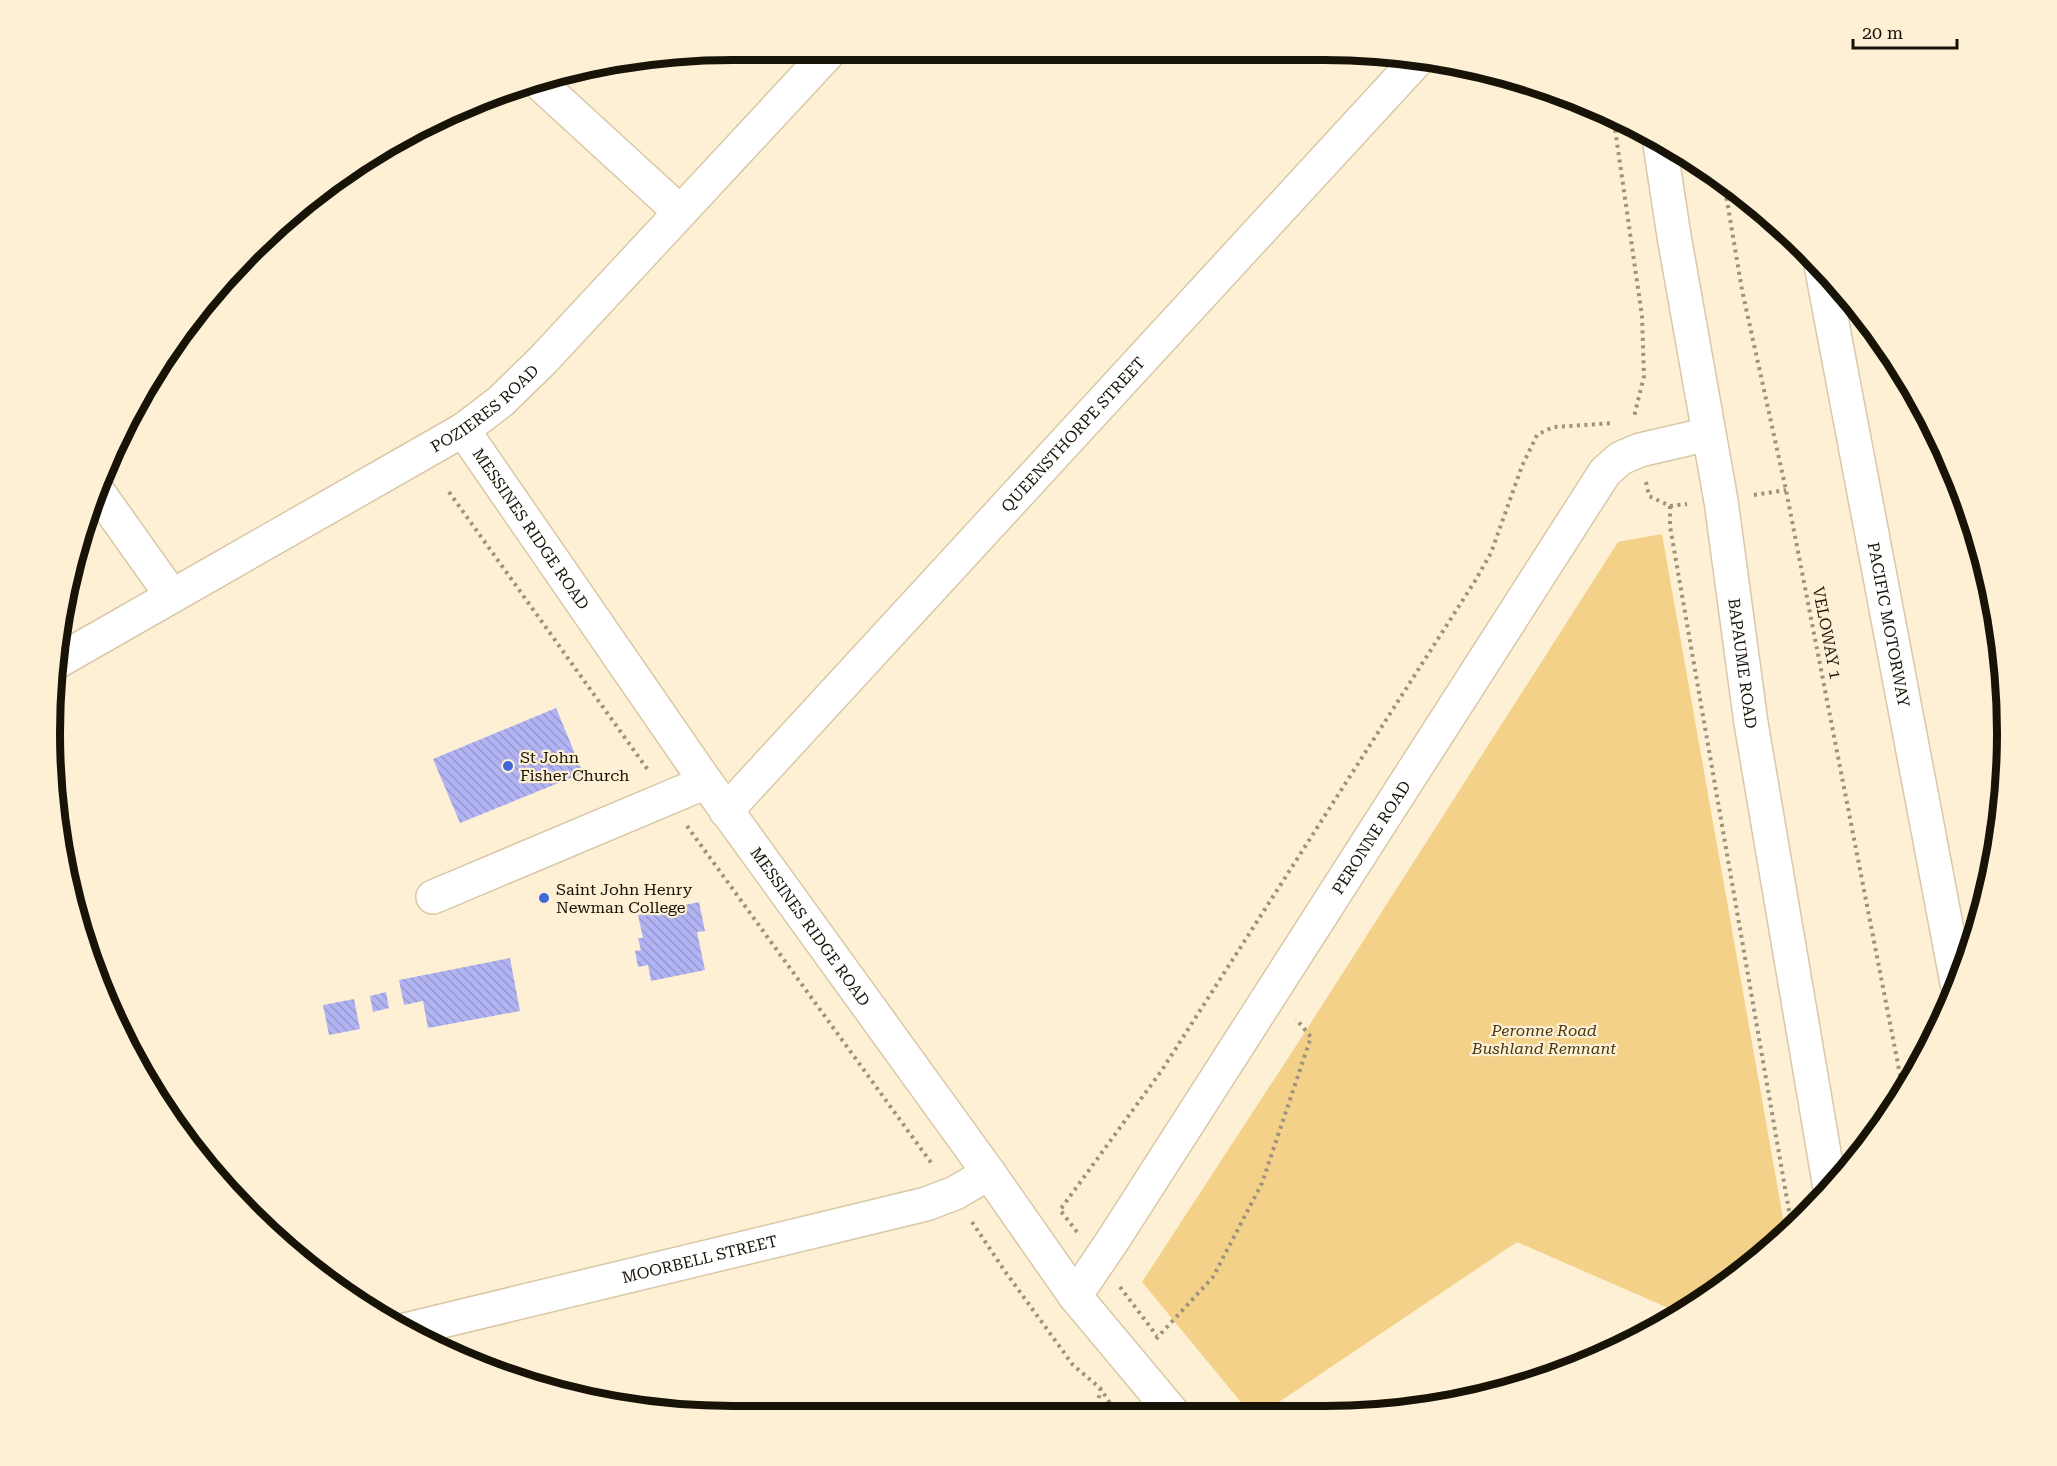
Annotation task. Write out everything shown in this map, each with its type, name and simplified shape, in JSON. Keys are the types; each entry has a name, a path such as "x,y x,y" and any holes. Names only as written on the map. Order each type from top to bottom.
{"main road":[{"name":"POZIERES ROAD","path":"65,658 464,430 501,401 526,378 822,60"},
{"name":"QUEENSTHORPE STREET","path":"726,811 1412,66"},
{"path":"544,88 680,212"},
{"name":"BAPAUME ROAD","path":"1661,151 1721,501 1751,723 1828,1179"},
{"name":"PACIFIC MOTORWAY","path":"1824,283 1954,968"},
{"name":"MESSINES RIDGE ROAD","path":"464,430 726,811 989,1173 1075,1296 1167,1406"},
{"name":"PERONNE ROAD","path":"1075,1296 1605,472 1622,458 1640,450 1709,434"},
{"path":"103,498 172,596"},
{"path":"433,897 706,782"},
{"name":"MOORBELL STREET","path":"417,1327 926,1204 955,1193 989,1173"}],"path":[{"path":"1615,126 1642,316 1644,376 1632,425"},
{"name":"VELOWAY 1","path":"1726,193 1742,290 1786,490 1901,1079"},
{"path":"1060,1210 1162,1070 1475,581 1491,553 1522,466 1537,435 1553,427 1615,422 1624,424"},
{"path":"449,492 838,1036 955,1193 1004,1270 1073,1365 1100,1388 1112,1406"},
{"path":"1649,495 1670,506 1670,526 1790,1218"},
{"path":"1098,1406 1100,1388 1132,1364 1213,1277 1262,1183 1311,1037 1271,991"}],"green space":[{"name":"Peronne Road Bushland Remnant","path":"1662,534 1784,1224 1734,1267 1667,1312 1666,1307 1517,1242 1273,1406 1244,1406 1142,1282 1305,1032 1618,542"}],"building":[{"name":"St John Fisher Church","path":"556,708 583,773 460,823 433,759"},
{"path":"699,902 705,931 697,932 705,970 651,981 648,965 638,967 635,951 641,950 638,938 643,938 638,915"},
{"path":"510,958 520,1011 428,1028 423,1001 404,1005 399,980"},
{"path":"386,992 389,1008 373,1012 370,996"},
{"path":"354,999 360,1029 329,1035 323,1005"}],"place":[{"name":"St John Fisher Church","path":"508,766"},
{"name":"Saint John Henry Newman College","path":"544,898"}]}
